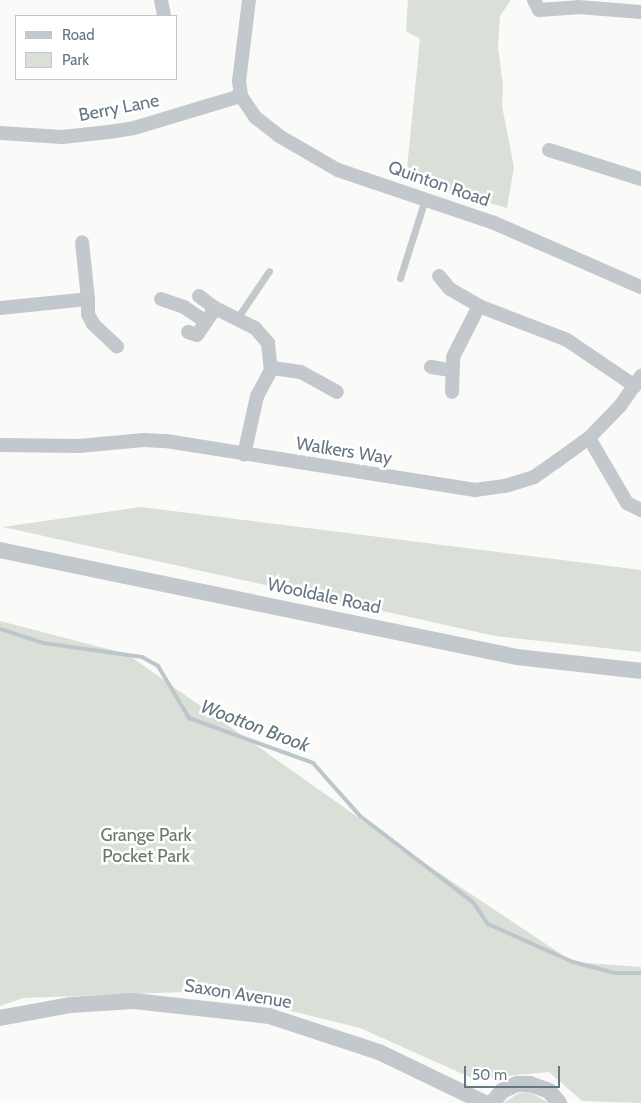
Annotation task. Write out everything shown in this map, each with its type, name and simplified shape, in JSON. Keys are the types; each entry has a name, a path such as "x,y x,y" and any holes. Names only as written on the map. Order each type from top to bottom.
{"street":[{"path":"161,0 164,15"},
{"path":"242,96 240,63 249,0"},
{"path":"534,0 539,10 578,7 641,12"},
{"name":"Berry Lane","path":"0,133 62,137 109,132 134,128 242,96"},
{"name":"Quinton Road","path":"242,96 255,117 307,155 338,170 492,222 641,288"},
{"path":"549,150 641,179"},
{"path":"82,242 88,314 93,324 117,346"},
{"path":"439,276 450,289 479,306 554,332 638,381"},
{"path":"199,296 215,308 261,333 271,353 272,368 257,396 244,455"},
{"path":"0,308 88,299"},
{"path":"161,299 184,308 205,322"},
{"path":"452,392 451,370 460,339 479,306"},
{"path":"188,332 197,335 215,308"},
{"path":"432,367 451,370"},
{"path":"272,368 301,372 337,392"},
{"name":"Walkers Way","path":"0,445 79,446 144,440 357,470 469,491 505,486 534,477 589,438 638,381"},
{"path":"589,438 627,503 641,510"},
{"name":"Wooldale Road","path":"0,550 517,657 641,671"},
{"name":"Saxon Avenue","path":"0,1018 70,1005 134,1001 269,1016 379,1052 485,1103"},
{"path":"492,1103 502,1091 516,1084 530,1084 549,1091 559,1103"}],"lane":[{"path":"400,278 425,199"},
{"path":"236,320 269,271"}],"green space":[{"path":"408,0 511,0 500,16 498,48 503,85 502,106 514,167 507,208 406,178 420,39 406,31"},
{"path":"141,507 641,570 641,652 495,636 3,527"},
{"name":"Grange Park Pocket Park","path":"0,621 127,654 400,847 573,962 641,967 641,1103 582,1101 549,1072 474,1079 360,1028 210,991 23,998 0,1006"},
{"path":"529,1092 549,1103 503,1103 519,1093"}],"waterway":[{"name":"Wootton Brook","path":"0,629 43,643 142,657 158,666 189,718 313,763 360,816 473,902 488,924 573,962 615,973 641,973"}]}
